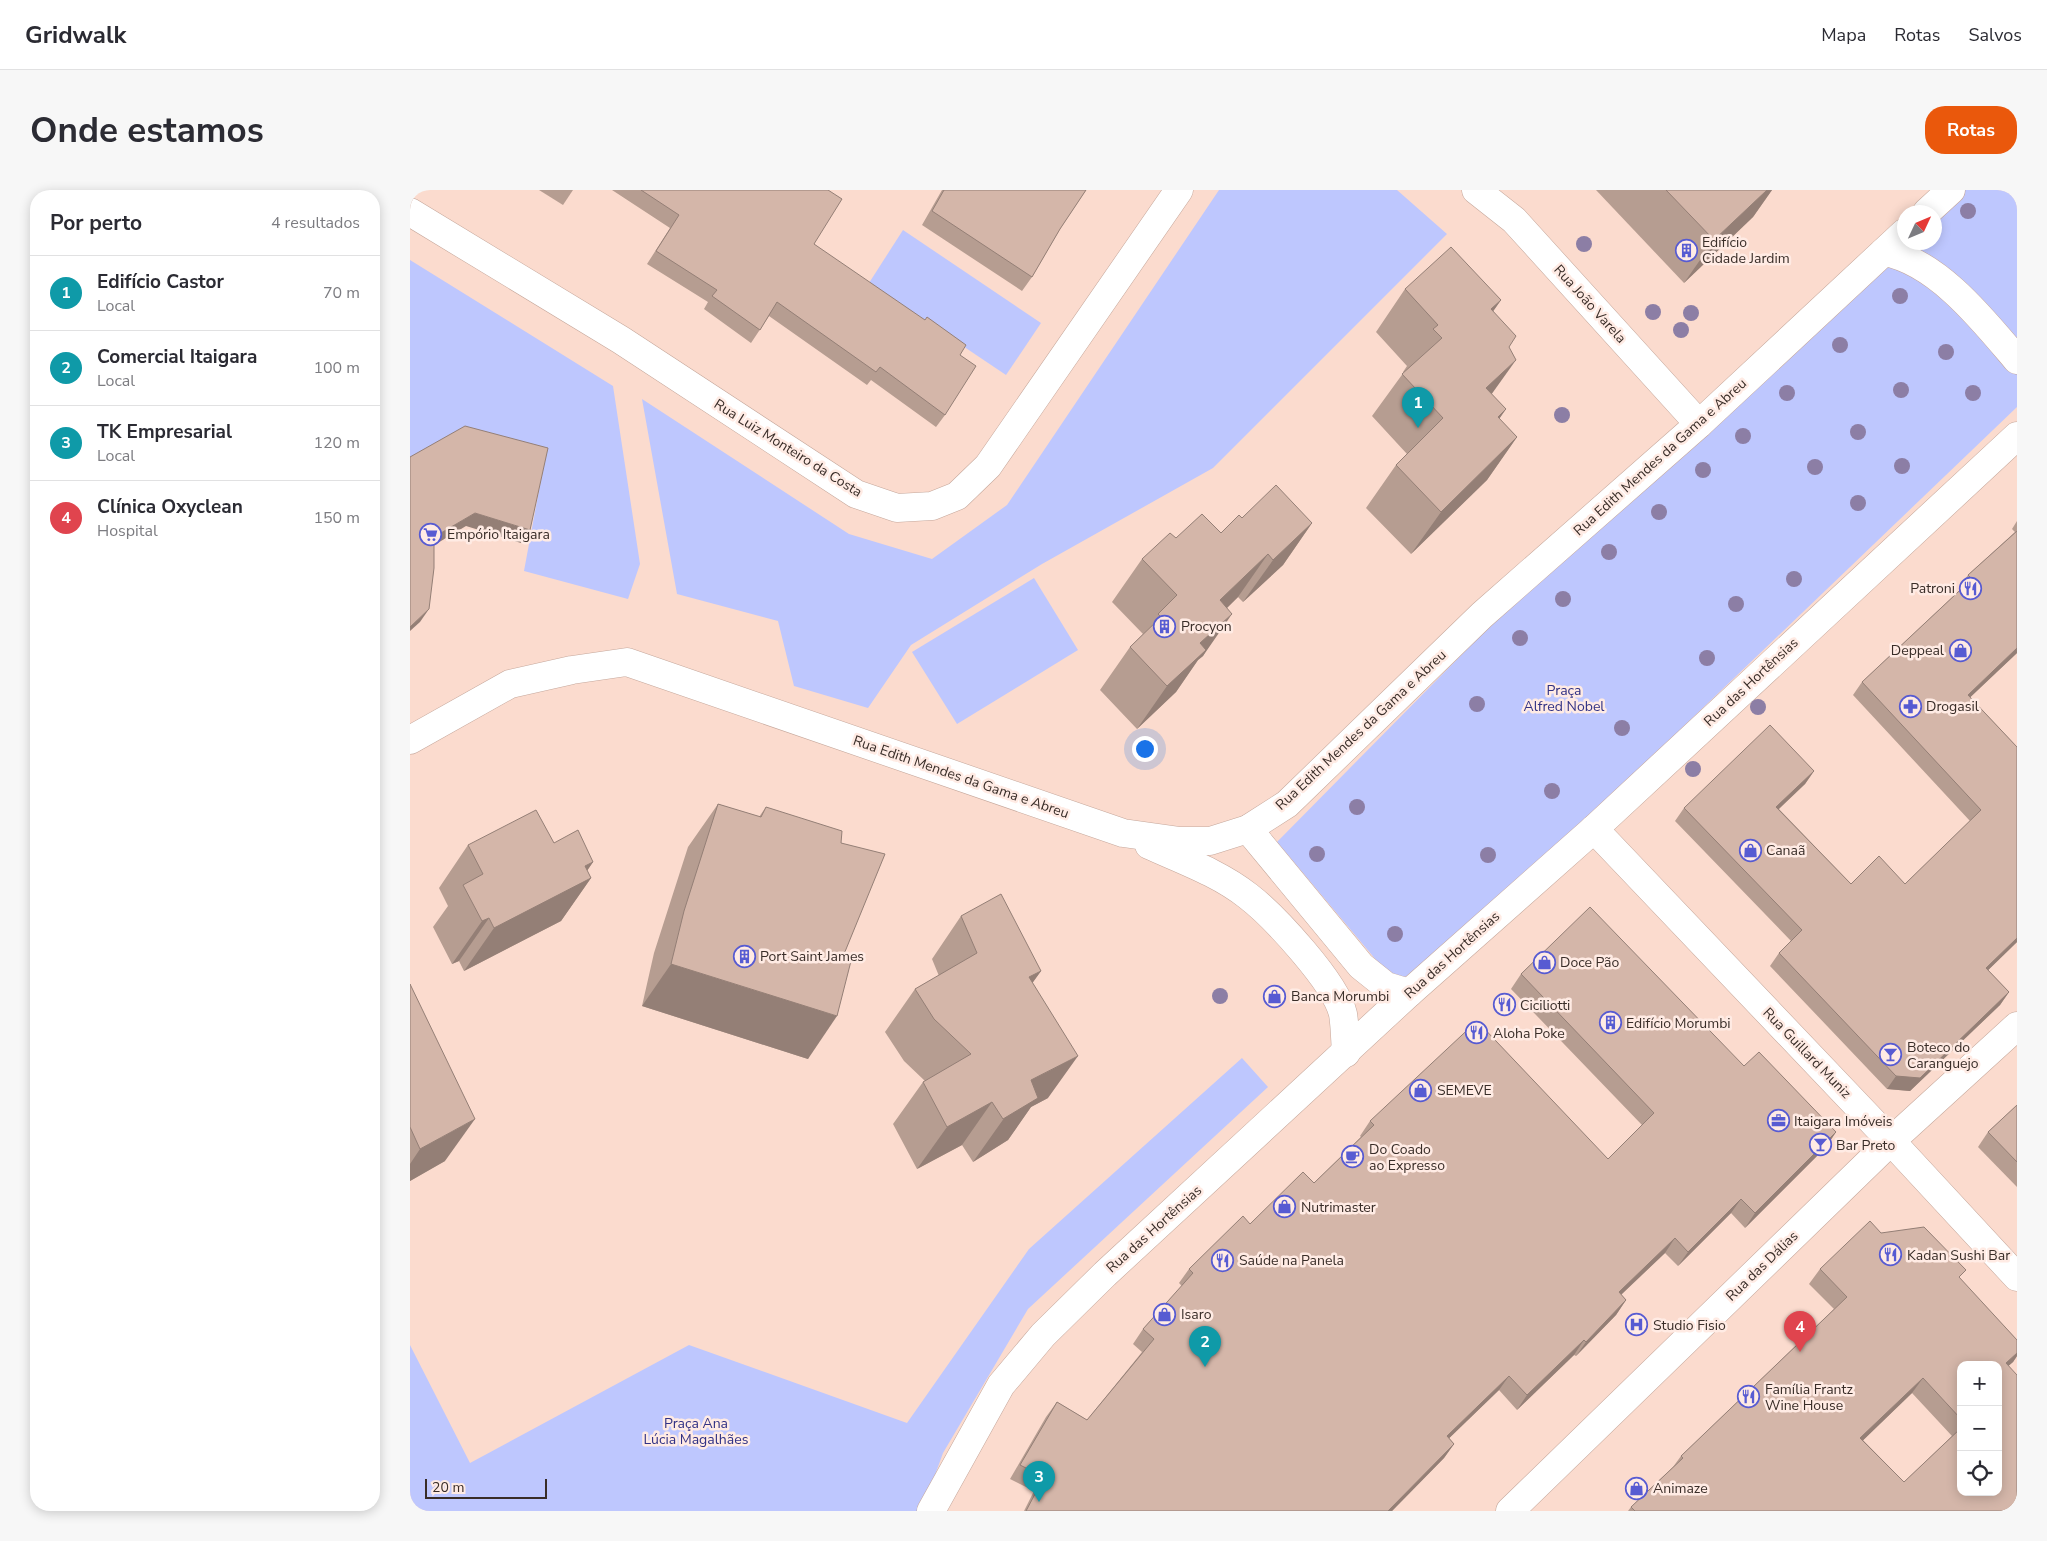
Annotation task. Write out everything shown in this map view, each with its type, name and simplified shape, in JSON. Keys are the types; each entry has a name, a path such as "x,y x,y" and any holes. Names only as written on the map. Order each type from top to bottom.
{"street":[{"name":"Rua Luiz Monteiro da Costa","path":"410,212 621,340 856,494 897,508 932,506 956,496 988,466 1179,190"},
{"name":"Rua João Varela","path":"1476,190 1514,220 1699,424"},
{"path":"1935,205 1951,190"},
{"name":"Rua Edith Mendes da Gama e Abreu","path":"410,740 510,684 572,670 627,662 1123,833 1180,841 1210,841 1248,829 1287,804 1482,615 1699,424 1897,240"},
{"path":"1884,252 1899,255 1934,276 1959,296 2017,360"},
{"name":"Rua das Hortênsias","path":"931,1511 1001,1385 1042,1335 1105,1274 1409,993 1594,829 2017,436"},
{"path":"1248,829 1361,966 1386,986 1409,993"},
{"name":"Rua Guillard Muniz","path":"1594,829 1891,1141 2017,1278"},
{"path":"1123,833 1209,871 1248,896 1267,914 1321,973 1343,1013 1346,1052"},
{"name":"Rua das Dálias","path":"1510,1511 1891,1141 2017,1026"}],"green space":[{"path":"1219,190 1397,190 1447,234 1213,468 1042,564 911,645 868,708 794,686 778,621 677,594 642,399 849,534 932,559 1007,505"},
{"name":"Praça Alfred Nobel","path":"1963,190 2017,190 2017,407 1426,973 1392,979 1277,842 1492,624 1903,250 1942,250 1942,211"},
{"path":"903,230 1041,323 1006,375 869,283"},
{"path":"410,260 613,386 640,564 628,599 524,571 545,458 410,457"},
{"path":"1034,578 1078,650 957,724 912,652"},
{"name":"Praça Ana Lúcia Magalhães","path":"1242,1058 1268,1087 1028,1309 943,1453 922,1511 410,1511 410,1345 470,1463 689,1345 907,1423 1029,1249"}],"building":[{"path":"641,190 828,190 842,199 814,244 925,320 927,317 966,345 960,355 976,366 945,415 880,367 876,372 777,302 760,330 712,296 717,290 656,251 679,215"},
{"path":"944,190 1086,190 1060,229 1032,277 932,211"},
{"path":"1666,190 1767,190 1714,240"},
{"path":"1451,247 1501,300 1491,309 1516,336 1509,347 1516,360 1486,388 1506,409 1498,417 1517,437 1441,512 1396,465 1443,418 1402,374 1442,338 1433,329 1438,325 1405,289"},
{"name":"Empório Itaigara","path":"465,426 548,448 530,530 475,513 434,537 434,568 429,609 410,627 410,457"},
{"path":"1276,485 1312,523 1273,560 1268,554 1220,600 1232,614 1200,643 1206,650 1167,686 1130,647 1161,617 1158,614 1177,595 1142,559 1170,533 1176,538 1202,514 1221,533 1239,515 1242,518"},
{"path":"2017,531 2017,648 1968,695 2017,747 2017,938 1986,968 2009,992 1920,1078 1896,1076 1779,953 1802,930 1684,808 1770,725 1814,771 1776,807 1851,884 1879,856 1905,884 1981,810 1862,682 1972,579 1968,575"},
{"path":"718,804 761,817 766,807 842,831 841,843 885,854 842,959 851,961 837,1016 671,964 684,911"},
{"path":"536,810 554,843 578,830 593,862 585,866 591,878 494,928 489,918 482,921 463,885 483,874 468,845"},
{"path":"1001,894 1041,971 1029,977 1078,1056 1031,1080 1038,1098 1003,1119 992,1102 947,1127 923,1082 971,1054 934,1019 915,989 977,953 961,916"},
{"path":"1590,907 1744,1066 1759,1052 1836,1132 1755,1213 1741,1199 1688,1252 1675,1238 1619,1292 1626,1300 1586,1342 1584,1340 1527,1395 1509,1376 1447,1436 1454,1444 1388,1511 1026,1511 1044,1477 1020,1465 1057,1402 1087,1420 1154,1339 1143,1329 1193,1273 1189,1269 1243,1216 1250,1224 1303,1172 1314,1183 1374,1125 1370,1121 1477,1021 1608,1159 1654,1113 1521,974"},
{"path":"410,984 475,1119 420,1149 410,1127"},
{"path":"2017,1105 2017,1162 1988,1132"},
{"path":"1870,1221 1881,1233 1924,1227 1966,1270 1959,1277 2017,1340 2017,1353 2006,1363 2017,1375 2017,1511 1635,1511 1631,1507 1683,1458 1681,1456 1847,1297 1820,1269","holes":["1957,1361 2002,1361 2002,1496 1957,1496 1957,1432 1904,1482 1860,1438 1923,1378 1957,1415"]}],"place":[{"name":"Edifício Cidade Jardim","path":"1686,250"},
{"name":"Edifício Castor","path":"1418,428"},
{"name":"Empório Itaigara","path":"431,534"},
{"name":"Patroni","path":"1971,588"},
{"name":"Procyon","path":"1165,626"},
{"name":"Deppeal","path":"1960,650"},
{"name":"Drogasil","path":"1910,706"},
{"name":"Canaã","path":"1750,850"},
{"name":"Port Saint James","path":"744,956"},
{"name":"Doce Pão","path":"1544,962"},
{"name":"Banca Morumbi","path":"1275,996"},
{"name":"Ciciliotti","path":"1504,1005"},
{"name":"Edifício Morumbi","path":"1610,1023"},
{"name":"Aloha Poke","path":"1477,1033"},
{"name":"Boteco do Caranguejo","path":"1891,1055"},
{"name":"SEMEVE","path":"1421,1090"},
{"name":"Itaigara Imóveis","path":"1778,1121"},
{"name":"Bar Preto","path":"1820,1145"},
{"name":"Do Coado ao Expresso","path":"1353,1157"},
{"name":"Nutrimaster","path":"1285,1207"},
{"name":"Kadan Sushi Bar","path":"1891,1255"},
{"name":"Saúde na Panela","path":"1223,1260"},
{"name":"Isaro","path":"1165,1314"},
{"name":"Studio Fisio","path":"1637,1325"},
{"name":"Clínica Oxyclean","path":"1800,1352"},
{"name":"Comercial Itaigara","path":"1205,1367"},
{"name":"Família Frantz Wine House","path":"1749,1397"},
{"name":"Animaze","path":"1637,1488"},
{"name":"TK Empresarial","path":"1039,1502"}]}
